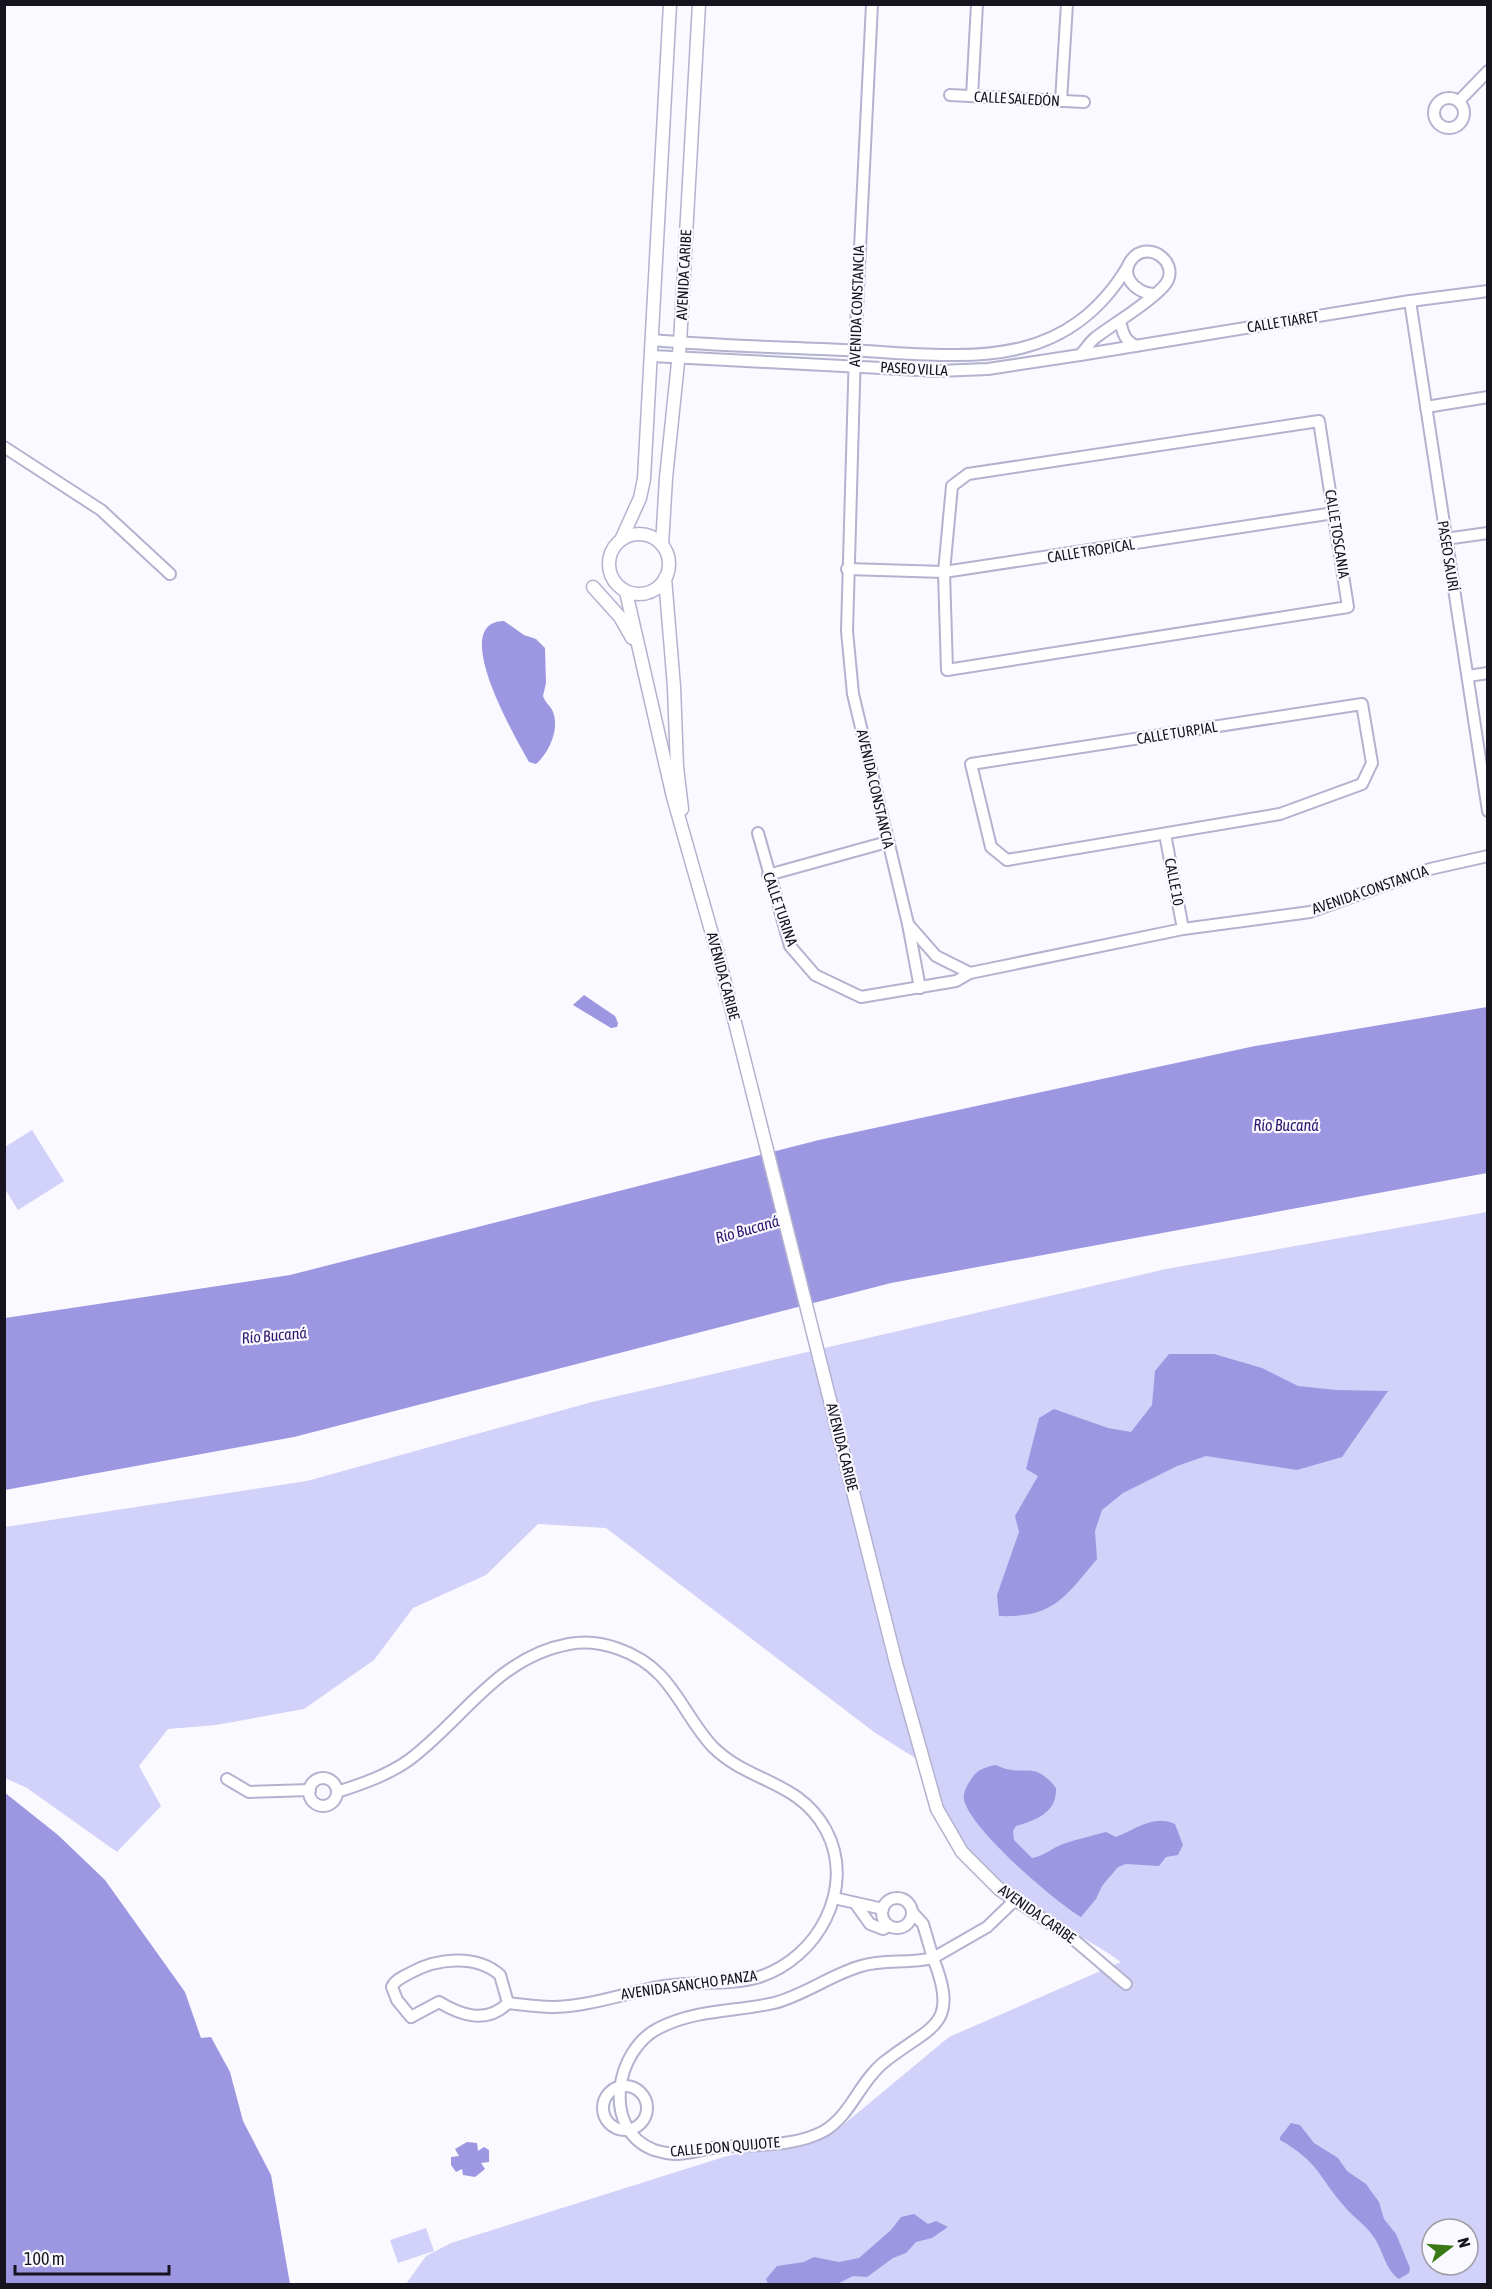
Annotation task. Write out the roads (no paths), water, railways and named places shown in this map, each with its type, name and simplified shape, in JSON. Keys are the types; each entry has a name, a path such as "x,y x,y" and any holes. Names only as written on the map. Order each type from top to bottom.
{"street":[{"name":"AVENIDA CARIBE","path":"621,540 640,498 644,478 670,4"},
{"name":"AVENIDA CARIBE","path":"662,545 666,478 679,358 699,4"},
{"name":"AVENIDA CONSTANCIA","path":"872,4 855,350 847,631 853,694 908,924 920,988 956,981 970,973 1183,929 1310,912 1430,869 1488,856"},
{"path":"972,96 977,4"},
{"path":"1061,101 1067,4"},
{"path":"1459,101 1488,71"},
{"name":"CALLE SALEDÓN","path":"950,95 1083,102"},
{"name":"PASEO VILLA","path":"652,356 938,371 988,369 1080,355 1094,339 1153,294 1163,289 1169,279 1169,268 1164,258 1155,252 1144,252 1134,257 1112,293 1089,315 1061,334 1034,345 1002,353 932,357 855,350 653,340"},
{"path":"1128,266 1128,277 1133,287 1142,293 1153,294"},
{"name":"CALLE TIARET","path":"1080,355 1410,301 1488,291"},
{"name":"PASEO SAURÍ","path":"1410,301 1488,812"},
{"path":"1120,321 1123,335 1128,342 1136,346"},
{"path":"1426,407 1488,397"},
{"name":"CALLE TOSCANIA","path":"1319,421 1348,607 947,670 944,572 952,486 968,474 1319,421"},
{"path":"4,447 101,510 170,574"},
{"name":"CALLE TROPICAL","path":"847,569 944,572 1334,513"},
{"path":"1445,539 1488,533"},
{"path":"638,534 647,535 662,545 669,561 665,578 653,590 645,593 627,592 613,579 610,570 612,551 621,540 638,534"},
{"name":"AVENIDA CARIBE","path":"665,578 683,831"},
{"path":"593,587 620,617 637,646"},
{"name":"AVENIDA CARIBE","path":"627,592 637,646 683,831 744,1058 896,1663 937,1809 962,1852 999,1889 1072,1938 1126,1984"},
{"path":"1468,676 1488,673"},
{"name":"CALLE TURPIAL","path":"1362,704 1372,763 1362,784 1280,814 1165,834 1007,860 991,847 971,764 1362,704"},
{"name":"CALLE TURINA","path":"758,833 790,945 814,975 861,997 920,988"},
{"name":"CALLE 10","path":"1165,834 1183,929"},
{"path":"768,874 887,842"},
{"path":"908,924 936,956 970,973"},
{"name":"AVENIDA SANCHO PANZA","path":"337,1792 359,1785 408,1761 453,1722 488,1684 513,1666 567,1644 601,1644 635,1657 660,1675 700,1734 717,1751 744,1769 784,1787 809,1806 827,1832 832,1846 834,1898 820,1930 802,1954 787,1965 755,1978 673,1984 555,2007 508,2003 496,2013 472,2016 455,2011 439,2002 411,2017 402,2008 392,1987 402,1977 434,1961 460,1961 484,1966 500,1975 507,1989 508,2003"},
{"path":"326,1778 334,1783 337,1792 334,1800 322,1805 314,1802 310,1790 317,1779 326,1778"},
{"path":"227,1779 249,1792 310,1790"},
{"path":"834,1898 883,1909"},
{"path":"854,1902 874,1927 883,1929 889,1926 898,1928 906,1925 912,1912 908,1902 898,1898 888,1901 883,1909 883,1918 889,1926"},
{"name":"CALLE DON QUIJOTE","path":"912,1912 923,1924 933,1958 942,1982 945,2004 942,2015 928,2032 879,2066 843,2115 824,2130 797,2140 676,2154 653,2149 631,2130 621,2109 620,2086 629,2056 652,2031 673,2021 717,2010 757,2006 786,1999 836,1975 864,1965 907,1963 933,1958 987,1928 1015,1900"},
{"path":"620,2086 637,2089 646,2099 648,2107 643,2121 631,2130 616,2128 610,2124 603,2111 606,2097 620,2086"}],"water":[{"path":"504,621 524,635 536,639 545,648 546,683 543,696 553,712 555,726 552,741 536,764 529,762 512,731 491,684 484,660 482,640 488,626"},
{"path":"584,995 615,1016 617,1027 611,1028 573,1005"},
{"name":"Río Bucaná","path":"1487,1007 1487,1173 891,1283 294,1437 5,1490 5,1318 290,1275 819,1140 1255,1046"},
{"path":"1169,1354 1214,1354 1262,1368 1298,1386 1336,1390 1388,1391 1342,1457 1297,1470 1206,1456 1177,1466 1123,1493 1102,1510 1095,1531 1097,1559 1066,1594 1046,1609 1018,1616 999,1616 997,1595 1019,1532 1015,1516 1038,1476 1026,1469 1039,1418 1054,1409 1108,1428 1131,1432 1152,1405 1155,1371"},
{"path":"996,1765 1006,1769 1034,1771 1048,1779 1056,1788 1053,1803 1044,1814 1016,1826 1013,1831 1014,1840 1032,1858 1074,1841 1106,1832 1116,1837 1145,1824 1160,1821 1175,1824 1183,1845 1178,1855 1166,1857 1159,1866 1126,1864 1118,1867 1081,1917 1052,1896 1014,1863 980,1827 969,1811 964,1797 972,1777 984,1768"},
{"path":"4,1792 58,1835 105,1880 185,1992 201,2038 211,2037 230,2072 243,2121 271,2175 290,2284 5,2284"},
{"path":"1291,2123 1300,2125 1314,2143 1338,2158 1347,2171 1366,2184 1379,2202 1384,2219 1396,2234 1410,2268 1409,2273 1399,2279 1394,2275 1370,2232 1344,2206 1311,2163 1280,2140"},
{"path":"467,2142 477,2143 478,2151 484,2147 489,2150 489,2162 481,2163 485,2169 475,2177 463,2175 462,2169 456,2172 451,2165 451,2157 459,2156 455,2149"},
{"path":"914,2214 928,2224 936,2221 948,2227 932,2238 916,2242 906,2253 893,2258 867,2277 853,2276 837,2284 768,2284 766,2279 777,2266 804,2262 814,2257 839,2262 859,2258 891,2230 901,2217"}]}
